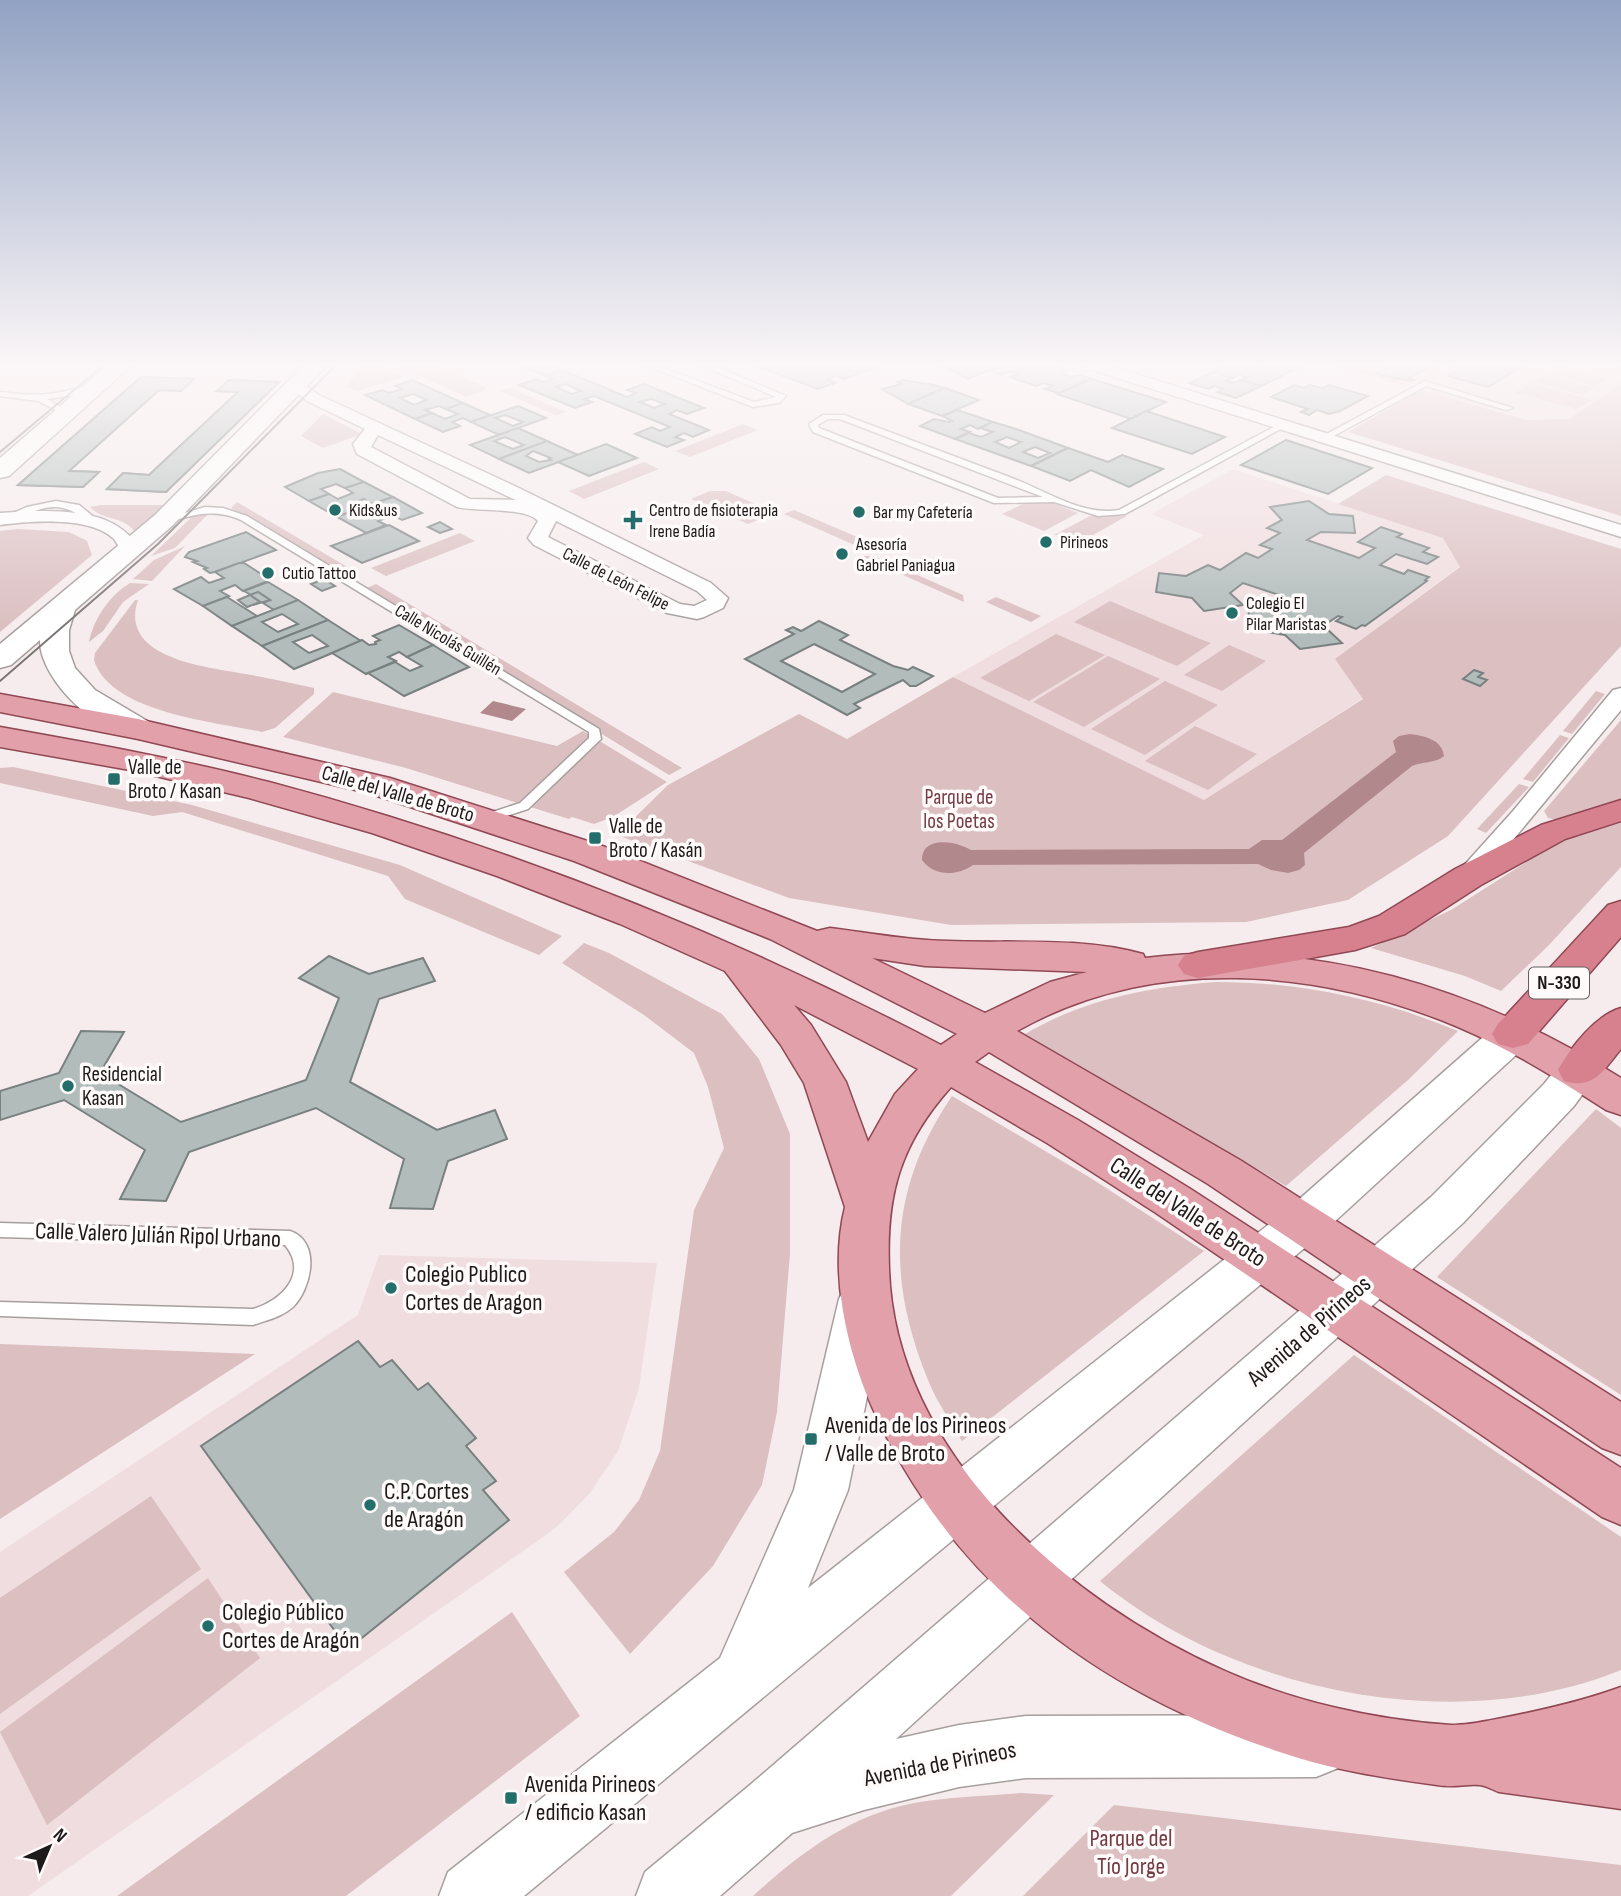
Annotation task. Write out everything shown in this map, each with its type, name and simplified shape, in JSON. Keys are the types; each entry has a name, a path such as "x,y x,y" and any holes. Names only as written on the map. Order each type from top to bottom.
{"highway":[{"path":"1198,965 1345,942 1392,925 1468,877 1553,832 1621,810"},
{"name":"N-330","path":"1513,1034 1621,913"},
{"path":"1579,1070 1621,1022"}],"main road":[{"path":"0,471 21,452"},
{"path":"0,659 163,520 235,452"},
{"path":"62,607 53,635 57,662 64,680 99,707 138,729"},
{"name":"Calle del Valle de Broto","path":"0,703 138,729 377,785 587,853 783,930 984,1030 1224,1172 1621,1431"},
{"name":"Calle del Valle de Broto","path":"0,737 130,761 344,814 557,887 735,960 943,1063 1054,1127 1259,1258 1621,1499"},
{"name":"Calle del Valle de Broto","path":"783,930 839,942 909,952 974,957 1070,957 1158,968"},
{"name":"Calle del Valle de Broto","path":"735,960 796,1035 825,1082 867,1204"},
{"name":"Avenida de Pirineos","path":"1364,1745 1270,1720 1188,1686 1099,1635 1028,1579 957,1504 920,1451 893,1397 874,1345 864,1294 863,1248 867,1204 887,1144 909,1104 943,1063 984,1030 1038,1000 1083,984 1158,968 1198,965 1260,965 1323,972 1366,981 1452,1007 1513,1034 1579,1070 1621,1099"},
{"name":"Avenida de Pirineos","path":"472,1896 1303,1223 1513,1034"},
{"name":"Avenida de Pirineos","path":"669,1896 773,1808 1447,1210 1559,1095 1579,1070"},
{"name":"Avenida de Pirineos","path":"741,1678 821,1490 864,1294"},
{"name":"Avenida de Pirineos","path":"773,1808 864,1777 959,1756 1026,1747 1364,1745 1458,1756 1535,1744 1621,1718"},
{"path":"1458,1756 1621,1777"}],"street":[{"name":"Calle de León Felipe","path":"368,452 464,503 476,507 520,506 539,510 547,518 538,538 541,541 674,609 697,613 716,604 718,598 704,587 430,452"},
{"path":"1374,452 1621,531"},
{"path":"495,505 508,496 502,488"},
{"path":"3,518 51,516 95,522 119,533 129,548"},
{"name":"Calle de León Felipe","path":"543,531 566,527 585,530"},
{"path":"1468,877 1621,695"}],"lane":[{"path":"877,452 997,501 1058,499"},
{"path":"935,452 1100,514 1122,512 1233,452"},
{"path":"1011,481 1025,493 1011,501"},
{"path":"3,518 40,507 67,505 76,508 95,522"},
{"name":"Calle Nicolás Guillén","path":"163,520 212,508 225,509 244,518 595,731 595,738 524,806 484,819"},
{"name":"Calle Valero Julián Ripol Urbano","path":"0,1230 290,1238 298,1245 304,1264 296,1288 287,1300 280,1306 253,1317 0,1310"}],"shaded area":[{"name":"Colegio El Pilar Maristas","path":"1233,469 1443,538 1460,566 1335,659 1363,698 1204,800 953,677 1204,535 1151,514"},
{"path":"493,701 526,709 512,721 480,713"},
{"path":"1410,734 1436,742 1443,750 1444,756 1412,766 1304,853 1305,865 1288,873 1258,864 973,865 967,869 946,873 933,870 922,860 923,852 928,847 941,842 957,844 971,850 1249,849 1262,840 1282,840 1396,752 1393,741 1399,736"},
{"name":"Colegio Público Cortes de Aragón","path":"379,1255 657,1263 639,1388 618,1451 590,1493 560,1524 539,1540 28,1896 0,1896 0,1552 358,1315"}],"green space":[{"path":"679,452 701,452 690,457"},
{"path":"1415,452 1621,452 1621,516"},
{"path":"644,462 659,469 584,499 569,491"},
{"name":"Parque de los Poetas","path":"1386,475 1621,549 1621,646 1448,836 1348,900 1246,922 951,925 789,898 617,835 668,785 799,714 847,739 953,677 1204,800 1363,699 1335,659 1460,567 1443,538 1338,504"},
{"path":"710,491 726,491 764,508 763,513 767,516 748,524 691,499"},
{"path":"1029,501 1048,501 1078,513 1044,531 1002,514"},
{"path":"237,502 349,568 338,572 231,508"},
{"path":"164,505 136,533 125,523 101,515 90,507"},
{"path":"212,510 175,548 151,556 197,512"},
{"path":"794,510 869,542 859,547 784,514"},
{"path":"1090,516 1127,516 1093,535 1054,535"},
{"path":"18,529 69,532 87,541 92,555 0,632 0,531"},
{"path":"460,533 475,541 386,576 371,568"},
{"path":"185,546 152,581 133,579 154,560"},
{"path":"860,556 874,556 963,595 964,602"},
{"path":"130,583 149,584 123,602 103,631 89,642 104,608"},
{"path":"376,584 682,768 669,775 364,589"},
{"path":"996,597 1041,616 1031,622 986,602"},
{"path":"135,600 138,600 135,620 141,635 153,647 170,656 210,668 314,688 314,694 275,728 262,732 167,712 121,692 104,678 94,660 95,653"},
{"path":"1110,601 1211,643 1177,666 1074,622"},
{"path":"1056,634 1105,655 1029,701 980,678"},
{"path":"1229,645 1266,661 1222,691 1184,675"},
{"path":"1108,656 1160,679 1084,727 1033,702"},
{"path":"1165,681 1218,705 1145,755 1091,729"},
{"path":"1596,691 1605,694 1572,734 1563,731"},
{"path":"333,692 557,746 583,731 667,782 613,817 594,824 572,817 569,819 406,768 283,737"},
{"path":"1621,720 1621,800 1558,820 1548,818 1544,811"},
{"path":"1195,726 1257,754 1208,790 1145,761"},
{"path":"1560,735 1569,738 1533,782 1523,779"},
{"path":"13,767 192,805 400,865 562,936 539,955 405,899 388,876 182,812 153,816 0,783 0,768"},
{"path":"1519,784 1529,787 1486,833 1477,829"},
{"path":"1621,819 1621,867 1548,946 1501,991 1465,976 1371,948 1451,910 1564,838"},
{"path":"584,943 609,953 722,1014 759,1059 790,1134 790,1253 777,1412 762,1485 713,1566 630,1654 564,1572 614,1532 639,1500 660,1451 694,1210 724,1148 708,1087 694,1053 644,1015 562,963"},
{"path":"1217,982 1279,985 1340,994 1400,1010 1458,1031 1408,1080 1286,1186 1025,1034 1094,1003 1142,991"},
{"path":"952,1096 1089,1177 1204,1251 962,1441 931,1388 914,1342 905,1305 901,1269 901,1234 906,1200 916,1165 931,1131"},
{"path":"1596,1109 1621,1128 1621,1395 1437,1277"},
{"path":"0,1344 255,1354 0,1519"},
{"path":"1354,1355 1621,1537 1621,1670 1557,1690 1490,1700 1420,1701 1350,1693 1281,1676 1216,1652 1155,1620 1100,1581"},
{"path":"151,1496 201,1569 0,1714 0,1598"},
{"path":"208,1578 260,1658 47,1825 0,1732"},
{"path":"512,1612 580,1716 346,1896 117,1896"},
{"path":"1021,1793 1054,1795 951,1896 753,1896 807,1851 868,1817 914,1803"},
{"name":"Parque del Tío Jorge","path":"1114,1805 1621,1865 1621,1896 1023,1896"}],"building":[{"path":"55,452 90,452 69,471 99,472 83,487 18,485"},
{"path":"55,452 90,452 69,471 99,472 83,487 18,485"},
{"path":"173,452 207,452 166,492 107,489 123,473 149,475"},
{"path":"173,452 207,452 166,492 107,489 123,473 149,475"},
{"path":"485,452 516,452 499,459"},
{"path":"516,452 531,452 526,456 539,462 551,458 537,452 572,452 578,455 529,473 499,459"},
{"path":"583,452 625,452 637,458 589,476 558,462"},
{"path":"993,452 1024,452 1038,458 1049,452 1059,452 1031,466"},
{"path":"1059,452 1081,452 1108,462 1122,455 1163,469 1129,487 1091,470 1070,481 1031,466"},
{"path":"1264,452 1324,452 1372,468 1328,494 1241,465"},
{"path":"340,469 364,482 345,488 336,484 321,489 329,494 309,501 285,487 318,473"},
{"path":"364,482 393,497 372,504 364,499 349,504 357,509 337,517 309,501 329,494 338,499 353,493 345,488"},
{"path":"393,497 422,513 402,520 393,515 378,521 386,525 366,533 337,517 357,509 367,515 382,509 372,504"},
{"path":"1309,501 1329,514 1353,516 1355,533 1321,532 1307,540 1359,558 1375,548 1358,542 1381,527 1402,534 1397,537 1429,548 1423,552 1438,557 1427,564 1396,554 1380,565 1404,574 1408,570 1429,577 1425,580 1427,581 1365,626 1356,629 1336,621 1342,617 1338,616 1326,624 1326,628 1342,643 1300,649 1285,635 1248,629 1249,607 1278,610 1297,601 1243,583 1230,593 1243,605 1204,611 1192,598 1156,592 1159,573 1186,576 1208,565 1220,570 1246,553 1258,558 1272,549 1260,545 1280,533 1267,528 1282,520 1270,507"},
{"path":"440,522 452,529 440,533 428,527"},
{"path":"389,525 419,541 362,563 331,546"},
{"path":"246,532 276,550 210,573 204,569 207,568 193,562 197,561 185,557 189,552"},
{"path":"244,563 269,579 268,581 243,591 235,585 220,591 229,596 203,606 174,589 201,577 209,583 224,578 215,572"},
{"path":"324,579 335,586 322,591 311,584"},
{"path":"268,582 298,600 274,610 263,603 270,600 258,592 251,595 244,591"},
{"path":"258,592 270,600 253,605 260,602 250,595"},
{"path":"250,595 260,602 247,607 238,600"},
{"path":"227,597 257,616 232,626 203,606"},
{"path":"298,600 328,620 262,646 232,626","holes":["282,614 298,624 278,632 262,622"]},
{"path":"328,620 361,641 294,669 262,646","holes":["312,635 328,646 309,653 293,642"]},
{"path":"819,621 848,635 840,640 893,666 908,670 913,667 933,676 916,686 910,686 903,680 854,704 860,708 847,715 745,659 794,634 786,630 793,627 801,631","holes":["814,644 875,674 842,692 781,661"]},
{"path":"399,625 433,645 407,657 399,652 388,657 396,661 366,674 332,653 362,640 369,645 376,644 375,642 380,640 373,636"},
{"path":"433,645 469,667 404,696 368,673 395,662 410,671 422,666 407,657"},
{"path":"1474,670 1483,673 1478,677 1487,680 1480,686 1463,679"},
{"name":"Residencial Kasan","path":"329,956 369,974 423,958 435,981 379,999 350,1082 437,1130 495,1110 507,1139 448,1161 433,1209 390,1208 404,1159 316,1108 189,1152 166,1201 120,1199 145,1150 64,1100 0,1120 0,1091 59,1073 81,1031 124,1032 100,1073 181,1122 306,1080 339,998 299,978"},
{"name":"C.P. Cortes de Aragón","path":"358,1341 380,1367 392,1360 418,1390 428,1383 476,1438 466,1446 496,1481 483,1490 509,1520 348,1649 201,1446"}],"tram line":[{"path":"0,681 158,544 249,452"}],"place":[{"name":"Kids&us","path":"335,510"},
{"name":"Bar my Cafetería","path":"859,512"},
{"name":"Centro de fisioterapia Irene Badía","path":"633,520"},
{"name":"Pirineos","path":"1046,542"},
{"name":"Asesoría Gabriel Paniagua","path":"842,554"},
{"name":"Cutio Tattoo","path":"268,573"},
{"name":"Colegio El Pilar Maristas","path":"1232,613"},
{"name":"Valle de Broto / Kasan","path":"114,779"},
{"name":"Valle de Broto / Kasán","path":"595,838"},
{"name":"Residencial Kasan","path":"68,1086"},
{"name":"Colegio Publico Cortes de Aragon","path":"391,1288"},
{"name":"Avenida de los Pirineos / Valle de Broto","path":"811,1439"},
{"name":"C.P. Cortes de Aragón","path":"370,1505"},
{"name":"Colegio Público Cortes de Aragón","path":"208,1626"},
{"name":"Avenida Pirineos / edificio Kasan","path":"511,1798"}]}
